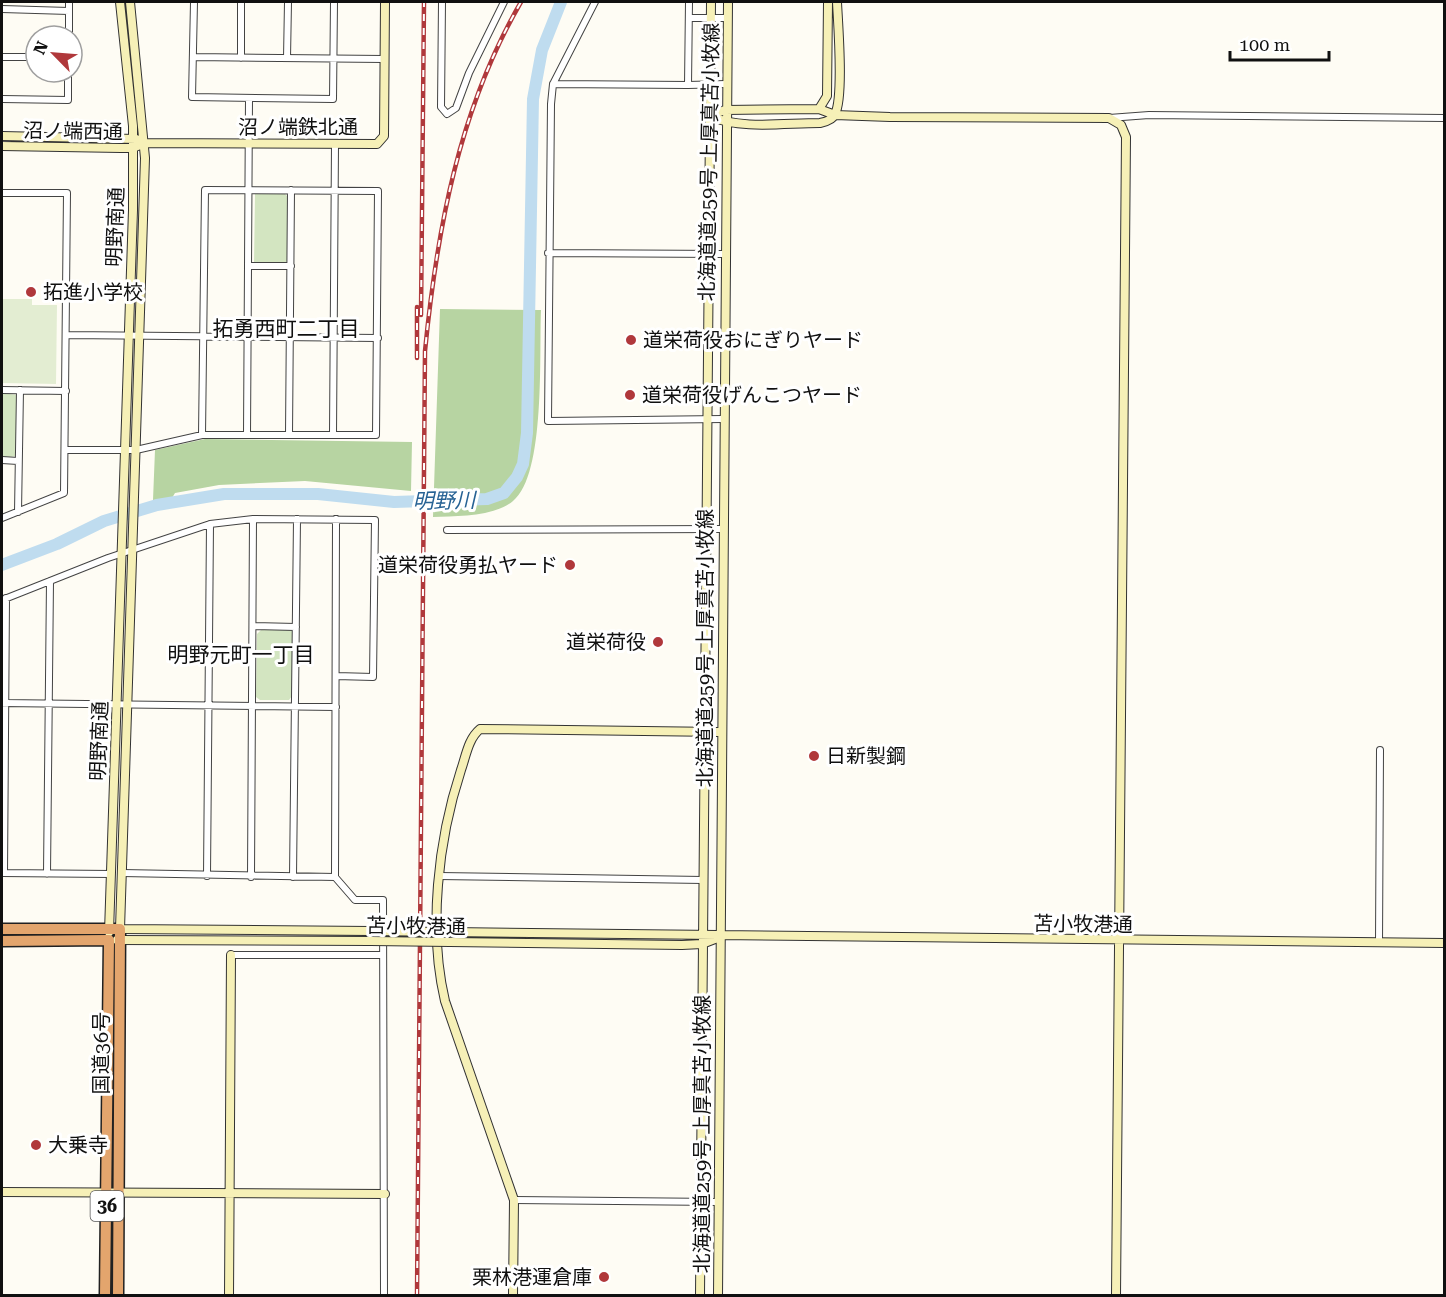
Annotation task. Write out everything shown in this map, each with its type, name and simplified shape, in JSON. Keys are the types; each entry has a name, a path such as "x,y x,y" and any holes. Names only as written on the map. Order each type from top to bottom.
{"highway":[{"path":"2,928 115,935"},
{"path":"2,941 115,935"},
{"name":"国道36号","path":"105,1296 115,935"},
{"name":"国道36号","path":"115,935 118,1296"}],"street":[{"path":"69,2 69,24"},
{"name":"明野南通","path":"115,935 111,874 133,148 120,2"},
{"name":"明野南通","path":"115,935 122,873 140,336 144,143 130,2"},
{"path":"194,2 192,97 333,99 334,2"},
{"path":"240,58 241,2"},
{"path":"288,2 288,58"},
{"name":"沼ノ端鉄北通","path":"144,143 377,144 382,142 384,136 385,2"},
{"path":"442,2 441,106 447,114 456,108 469,73 504,2"},
{"path":"595,2 553,84 548,253 548,421 723,419"},
{"path":"688,85 689,2"},
{"name":"北海道道259号 上厚真苫小牧線","path":"700,1296 707,254 711,2"},
{"name":"北海道道259号 上厚真苫小牧線","path":"718,1296 724,254 728,2"},
{"path":"819,109 827,96 828,2"},
{"path":"835,115 838,98 837,2"},
{"path":"2,9 69,11"},
{"path":"689,18 727,18"},
{"path":"2,57 24,57"},
{"path":"194,57 384,59"},
{"path":"2,99 68,100 68,84"},
{"path":"553,84 726,84"},
{"path":"247,435 249,98"},
{"path":"709,116 726,110 819,109 835,115 1444,118"},
{"path":"709,116 726,123 820,123 835,115"},
{"path":"1109,118 1120,125 1126,136 1116,1296"},
{"name":"沼ノ端西通","path":"2,136 133,138 144,143"},
{"name":"沼ノ端西通","path":"2,146 133,148 144,143"},
{"path":"333,435 335,144"},
{"path":"65,450 136,450 202,435 376,435 378,191 205,189 202,435"},
{"path":"290,435 291,190"},
{"path":"2,192 67,193 64,494 2,518"},
{"path":"548,253 724,254"},
{"path":"249,266 291,266"},
{"path":"66,335 378,338"},
{"path":"2,390 66,391"},
{"path":"18,512 20,390"},
{"path":"2,460 18,461"},
{"path":"251,877 254,519"},
{"path":"111,874 3,873 4,599 50,581 121,548 132,550 210,524 254,519 375,520 373,677 336,676"},
{"path":"293,877 297,519"},
{"path":"336,519 335,877 355,900 383,900 384,1296"},
{"path":"207,876 210,524"},
{"path":"447,530 723,529"},
{"path":"47,874 50,581"},
{"path":"253,626 296,627"},
{"path":"4,703 336,707"},
{"path":"513,1296 514,1200 443,993 438,960 441,848 452,797 470,741 480,729 721,732"},
{"path":"1379,943 1380,750"},
{"path":"113,813 124,814"},
{"path":"122,873 335,877"},
{"path":"439,876 703,880"},
{"name":"苫小牧港通","path":"115,935 370,931 1444,943"},
{"name":"苫小牧港通","path":"115,935 371,941 702,944 721,936"},
{"path":"229,1296 231,955 383,955"},
{"path":"2,1192 385,1194"},
{"path":"514,1200 718,1202"}],"green space":[{"path":"284,193 287,196 288,260 285,263 254,263 255,194"},
{"path":"2,299 32,299 32,305 57,305 56,384 2,383"},
{"path":"440,309 541,310 539,412 531,466 524,487 513,501 486,513 433,517"},
{"path":"2,393 17,395 17,456 2,458"},
{"path":"205,439 412,442 411,491 305,481 219,485 175,493 172,498 153,500 155,450"},
{"path":"261,630 291,630 293,632 292,696 289,700 260,700 256,697 257,634"}],"waterway":[{"name":"明野川","path":"2,565 57,544 104,521 157,505 224,494 318,494 394,502 487,499 504,493 517,477 523,464 527,433 533,99 542,50 561,2"}],"railway":[{"path":"421,315 424,2"},
{"path":"417,1296 425,351 436,260 454,171 482,85 521,2"},
{"path":"417,307 417,358"}],"place":[{"name":"拓進小学校","path":"31,292"},
{"name":"道栄荷役おにぎりヤード","path":"631,340"},
{"name":"道栄荷役げんこつヤード","path":"630,395"},
{"name":"道栄荷役勇払ヤード","path":"570,565"},
{"name":"道栄荷役","path":"658,642"},
{"name":"日新製鋼","path":"814,756"},
{"name":"大乗寺","path":"36,1145"},
{"name":"栗林港運倉庫","path":"604,1277"}],"district":[{"name":"拓勇西町二丁目","path":"286,329"},
{"name":"明野元町一丁目","path":"241,655"}]}
